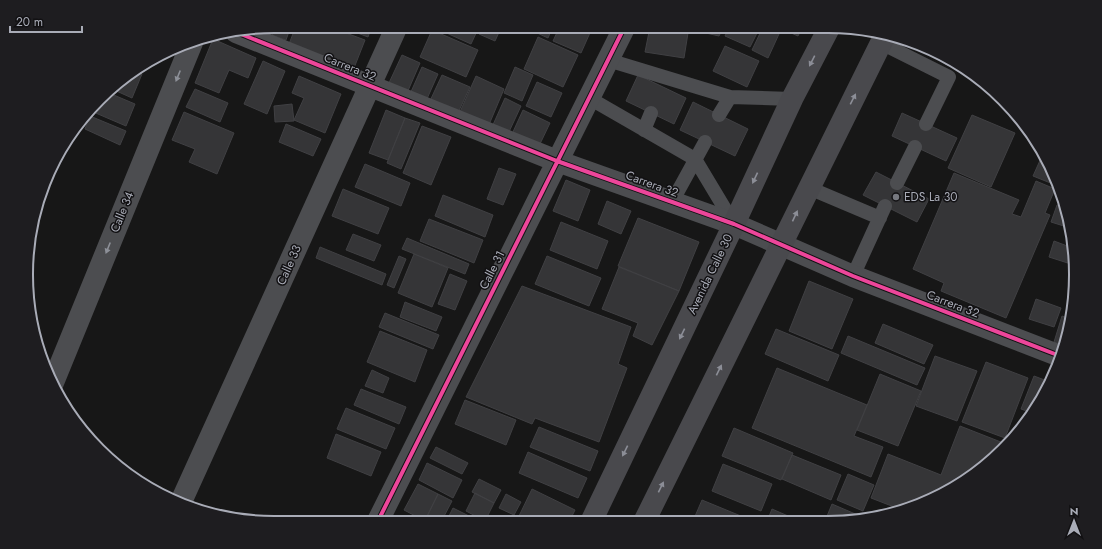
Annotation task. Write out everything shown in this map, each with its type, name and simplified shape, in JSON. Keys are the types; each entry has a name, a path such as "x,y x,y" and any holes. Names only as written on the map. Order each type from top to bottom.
{"highway":[{"name":"Avenida Calle 30","path":"594,516 734,224 792,99 826,33"},
{"path":"647,516 882,40"}],"street":[{"name":"Calle 33","path":"183,498 394,33"},
{"name":"Calle 31","path":"380,516 622,33"},
{"name":"Carrera 32","path":"243,35 557,161 734,224 853,276 1055,354"},
{"name":"Calle 34","path":"56,376 190,48"}],"lane":[{"path":"882,40 949,77 926,124"},
{"path":"608,60 666,83 730,97 792,99"},
{"path":"719,115 730,97"},
{"path":"589,98 695,159 734,224"},
{"path":"644,130 651,113"},
{"path":"672,202 705,142"},
{"path":"897,183 915,147"},
{"path":"808,188 883,212 853,276"}],"building":[{"path":"273,33 288,33 286,40 272,35"},
{"path":"293,33 346,33 365,40 354,68 289,44"},
{"path":"357,33 369,33 368,37"},
{"path":"431,33 439,33 478,50 466,77 420,57"},
{"path":"447,33 476,33 471,44"},
{"path":"479,33 499,33 495,41"},
{"path":"537,33 550,33 548,38"},
{"path":"557,33 590,33 581,53 553,41"},
{"path":"649,33 688,33 684,58 645,52"},
{"path":"706,33 720,33 719,36"},
{"path":"726,33 757,33 750,47 725,36"},
{"path":"760,33 779,34 768,58 752,50"},
{"path":"791,33 800,33 798,36"},
{"path":"538,37 578,55 563,87 524,69"},
{"path":"216,40 256,58 248,78 229,70 219,93 195,83 212,41"},
{"path":"725,46 759,61 747,87 713,71"},
{"path":"402,55 420,63 407,93 388,85"},
{"path":"263,61 285,71 267,114 244,104"},
{"path":"422,67 438,74 426,101 410,94"},
{"path":"515,67 533,75 522,101 504,93"},
{"path":"141,73 142,74 132,98 117,91"},
{"path":"442,75 470,87 457,115 429,103"},
{"path":"638,75 686,98 674,124 626,101"},
{"path":"299,76 341,94 325,133 294,120 304,98 292,93"},
{"path":"476,76 504,89 488,127 459,114"},
{"path":"537,82 562,93 551,117 526,106"},
{"path":"195,89 228,103 220,122 186,107"},
{"path":"113,95 135,104 126,126 95,113"},
{"path":"505,98 521,106 508,134 492,127"},
{"path":"693,102 748,129 735,156 680,130"},
{"path":"292,104 294,121 275,122 274,106"},
{"path":"386,110 405,118 388,160 369,153"},
{"path":"523,110 550,123 539,146 512,134"},
{"path":"184,112 234,133 217,174 189,162 195,149 172,140"},
{"name":"EDS La 30","path":"902,113 957,138 946,161 892,136"},
{"path":"972,115 1015,133 991,187 948,168"},
{"path":"92,117 126,131 120,145 85,129"},
{"path":"405,118 420,123 401,169 387,163"},
{"path":"286,124 321,139 313,156 279,142"},
{"path":"422,126 451,137 431,185 403,173"},
{"path":"1040,160 1051,183 1033,176"},
{"path":"365,164 410,183 401,206 355,187"},
{"path":"499,168 516,174 503,205 487,199"},
{"name":"EDS La 30","path":"876,172 929,199 917,222 863,195"},
{"path":"954,173 1019,200 1012,214 1021,217 1036,181 1053,188 1054,191 1045,213 1050,215 1006,318 941,291 944,283 913,269"},
{"path":"566,180 590,190 578,221 553,211"},
{"path":"343,189 389,208 378,234 332,216"},
{"path":"443,195 493,215 485,237 435,216"},
{"path":"607,201 631,211 621,234 598,224"},
{"path":"1057,205 1059,205 1064,226 1051,222"},
{"path":"638,218 699,242 679,291 618,266"},
{"path":"429,219 483,240 474,263 420,241"},
{"path":"561,222 608,241 597,269 550,250"},
{"path":"353,234 381,245 374,261 346,250"},
{"path":"407,238 469,264 465,274 402,249"},
{"path":"1054,241 1067,246 1068,263 1049,257"},
{"path":"320,247 386,274 382,285 316,258"},
{"path":"414,254 448,268 432,307 398,293"},
{"path":"399,256 406,259 394,288 387,285"},
{"path":"547,256 601,278 589,306 535,284"},
{"path":"619,267 679,291 652,345 633,336 638,323 602,309"},
{"path":"450,274 467,281 455,310 438,304"},
{"path":"809,281 853,299 832,349 789,331"},
{"path":"522,286 631,327 618,364 627,368 599,442 535,418 532,424 466,397"},
{"path":"1036,299 1061,308 1054,327 1029,319"},
{"path":"405,302 442,317 436,331 400,317"},
{"path":"385,313 439,335 433,349 379,327"},
{"path":"1062,316 1065,317 1061,337 1059,344 1054,342"},
{"path":"883,324 933,345 924,364 875,343"},
{"path":"776,329 839,355 828,381 765,354"},
{"path":"380,331 427,350 415,382 367,362"},
{"path":"848,336 925,368 917,385 841,353"},
{"path":"935,356 977,371 957,421 916,406"},
{"path":"986,362 1028,378 1005,438 962,422"},
{"path":"777,368 867,405 854,436 883,447 871,477 752,428"},
{"path":"372,370 389,378 383,393 365,386"},
{"path":"880,374 921,391 898,446 857,430"},
{"path":"1034,376 1045,380 1027,411 1021,409"},
{"path":"361,389 406,407 399,424 354,405"},
{"path":"465,400 516,420 506,445 455,424"},
{"path":"346,408 395,428 386,449 337,429"},
{"path":"960,426 1001,442 987,456 962,475 920,498 894,507 871,498 888,454 941,475"},
{"path":"539,427 598,451 590,471 530,447"},
{"path":"734,428 793,453 781,480 722,456"},
{"path":"336,434 381,452 371,476 327,458"},
{"path":"436,447 468,463 462,474 430,458"},
{"path":"528,452 587,478 578,498 519,473"},
{"path":"792,455 841,475 831,500 782,479"},
{"path":"427,463 462,480 453,498 419,480"},
{"path":"723,464 772,484 761,511 712,491"},
{"path":"848,474 874,485 863,511 837,500"},
{"path":"479,479 501,490 494,503 472,492"},
{"path":"418,484 438,494 427,516 415,516 404,510"},
{"path":"532,489 575,510 572,516 519,516"},
{"path":"475,493 494,503 488,516 476,516 466,511"},
{"path":"438,494 452,501 444,516 427,516"},
{"path":"506,494 521,502 514,515 499,508"},
{"path":"702,500 741,516 695,516"},
{"path":"832,504 856,514 828,516"},
{"path":"453,508 469,516 449,516"},
{"path":"772,509 788,516 769,516"}],"cycle path":[{"path":"380,516 622,33"},
{"path":"243,35 557,161 734,224 853,276 1055,354"}],"place":[{"name":"EDS La 30","path":"896,197"}]}
